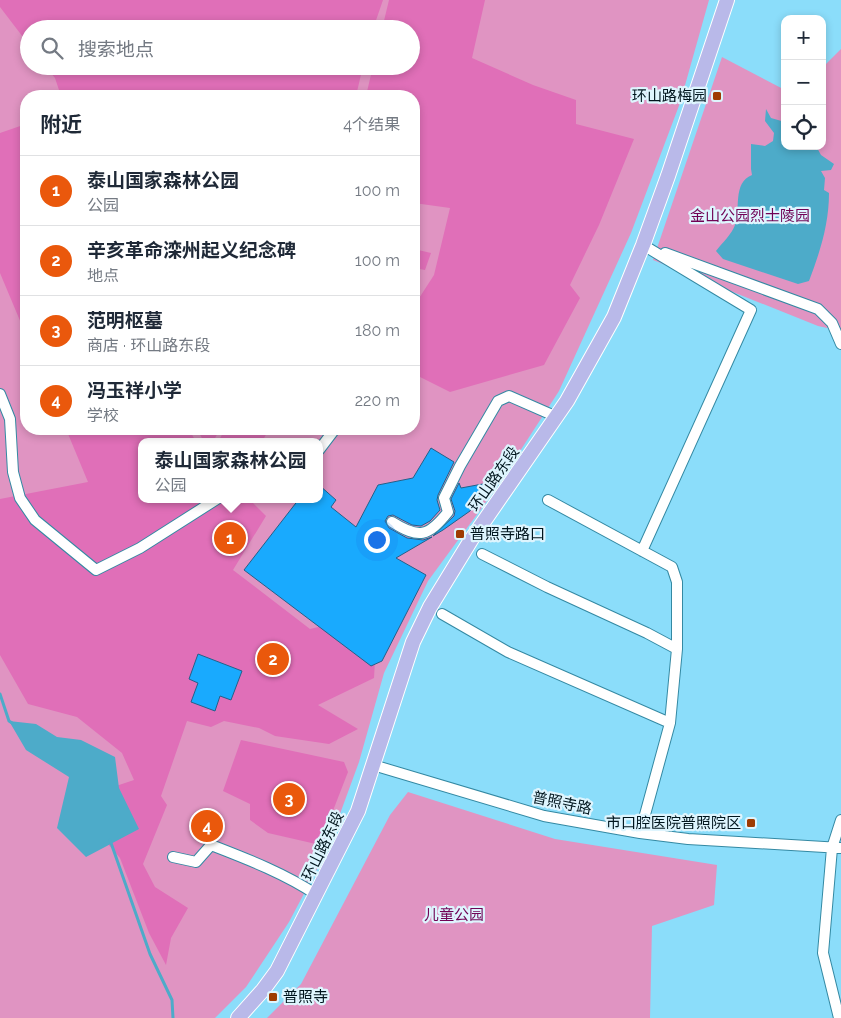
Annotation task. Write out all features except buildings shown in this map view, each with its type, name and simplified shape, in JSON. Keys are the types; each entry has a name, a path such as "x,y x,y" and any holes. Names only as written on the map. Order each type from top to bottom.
{"main road":[{"name":"环山路东段","path":"238,1018 277,971 358,811 410,651 430,607 471,540 556,417 614,317 643,245 727,0"}],"street":[{"path":"643,245 818,309 832,323 841,344"},
{"path":"642,550 751,310 643,245"},
{"path":"0,394 10,419 13,472 20,498 35,520 96,570 140,548 211,503"},
{"path":"392,522 409,532 417,534 436,527 448,512 444,498 460,466 498,401 509,396 556,417"},
{"path":"548,500 672,567 677,582 678,649 670,723 640,833"},
{"path":"482,554 678,649"},
{"path":"442,614 508,652 670,723"},
{"name":"普照寺路","path":"373,765 544,816 640,833 688,839 836,848"},
{"path":"839,1018 823,953 841,820"},
{"path":"173,857 196,862 211,845 248,859 298,883 317,895"}],"green space":[{"path":"0,0 709,0 680,103 631,233 559,391 492,494 428,581 384,673 359,762 326,852 289,922 246,987 215,1018 0,1018"},
{"name":"金山公园烈士陵园","path":"841,49 841,331 818,326 653,260 722,57 781,88 781,150 826,150 826,64"},
{"name":"儿童公园","path":"408,792 555,839 717,865 714,905 652,926 650,1018 267,1018 301,984 390,815"}],"shaded area":[{"path":"0,0 383,0 376,20 20,20 20,33 0,7"},
{"path":"389,0 485,0 472,58 533,85 576,100 576,124 634,139 599,225 570,285 580,298 544,365 450,392 420,377 420,297 434,275 450,208 420,204 420,90 367,90 371,75 420,75 420,20 384,20"},
{"path":"52,75 361,75 357,90 59,90"},
{"path":"20,126 20,321 0,273 0,133"},
{"path":"420,250 431,253 425,270 420,269"},
{"path":"68,435 192,435 194,438 138,438 138,503 253,503 266,516 233,570 310,629 327,625 375,660 374,678 318,705 358,729 329,744 275,736 259,728 224,721 211,727 187,721 161,796 167,805 143,864 155,887 188,908 171,938 166,965 149,933 120,858 108,844 116,786 134,780 122,753 77,717 28,704 0,655 0,499 88,482"},
{"path":"200,435 217,435 215,438 202,438"},
{"path":"222,435 266,435 264,438 220,438"},
{"path":"241,740 344,762 348,772 322,839 316,844 268,833 250,820 250,804 223,791"}],"water":[{"path":"766,109 771,118 781,121 781,150 818,150 821,155 834,164 831,170 821,171 825,178 824,190 829,193 829,204 826,227 820,249 809,281 798,284 723,259 716,251 734,228 737,219 739,190 746,179 752,175 751,144 765,146 773,141 774,133 765,121"},
{"path":"9,721 36,724 57,737 81,740 115,757 119,788 139,829 86,857 57,828 69,777 26,750"}],"waterway":[{"path":"0,694 9,721 12,723"},
{"path":"110,840 150,954 172,1000 173,1018"}],"place":[{"name":"环山路梅园","path":"717,96"},
{"name":"普照寺路口","path":"460,534"},
{"name":"泰山国家森林公园","path":"230,538"},
{"name":"辛亥革命滦州起义纪念碑","path":"273,659"},
{"name":"范明枢墓","path":"289,799"},
{"name":"市口腔医院普照院区","path":"751,823"},
{"name":"冯玉祥小学","path":"207,826"},
{"name":"普照寺","path":"273,997"}]}
